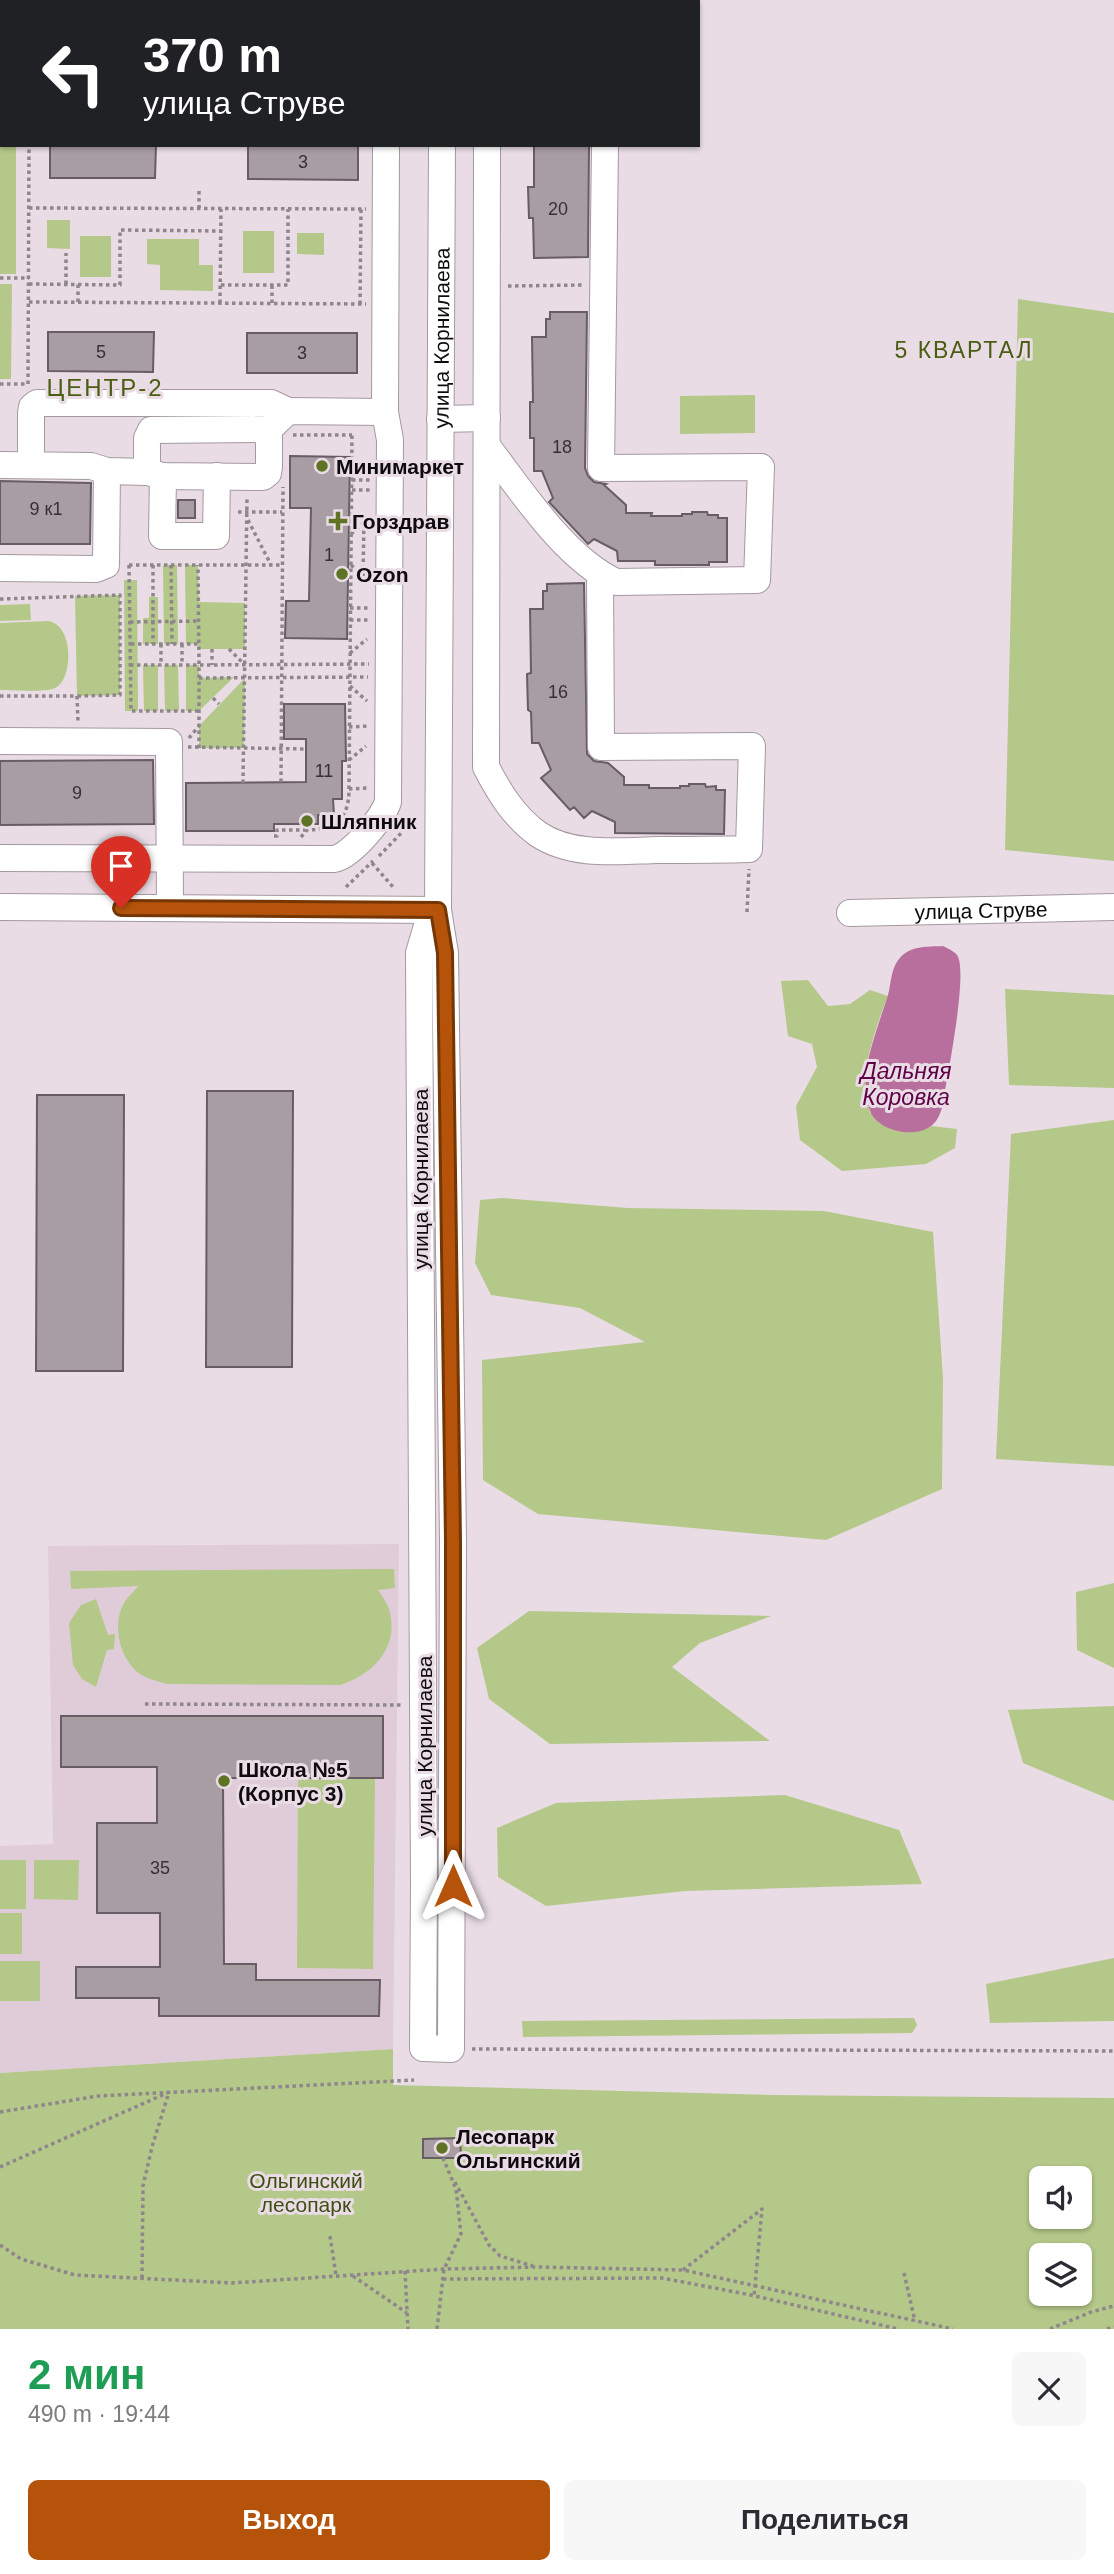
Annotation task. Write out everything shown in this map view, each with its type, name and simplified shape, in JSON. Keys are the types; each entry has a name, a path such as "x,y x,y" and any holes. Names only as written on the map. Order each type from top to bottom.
{"street":[{"path":"0,858 341,858 384,813 388,802 390,440 373,304 373,209 386,147"},
{"name":"улица Корнилаева","path":"438,910 427,926 419,953 423,2048 451,2049 453,1541 445,953 438,910 442,147"},
{"path":"488,147 486,767 500,794 516,815 539,835 577,848 590,851 749,849 752,746 601,747 600,575"},
{"path":"487,446 537,511 584,563 600,575 615,582 757,580 761,467 601,468 605,147"},
{"path":"0,465 91,466 107,471 263,477 268,473 280,419 271,404 37,403 32,407 31,413 31,465"},
{"path":"217,476 216,537 162,536 155,474 147,438 151,430 385,412"},
{"path":"440,419 487,418"},
{"path":"0,568 96,569 106,565 107,471"},
{"path":"0,741 169,742 170,908"},
{"path":"0,907 438,910"},
{"name":"улица Струве","path":"850,913 1114,907"}],"path":[{"path":"0,384 28,384 29,147"},
{"path":"199,191 199,208"},
{"path":"29,208 373,209 373,304 29,302"},
{"path":"220,303 221,209"},
{"path":"221,285 288,285 288,209"},
{"path":"29,284 120,285 120,230 221,231"},
{"path":"66,253 66,284"},
{"path":"0,278 29,278"},
{"path":"78,284 78,302"},
{"path":"272,285 272,303"},
{"path":"487,286 603,285"},
{"path":"280,419 283,435 352,435 349,789 347,806 337,821"},
{"path":"243,783 247,477"},
{"path":"281,782 283,485"},
{"path":"229,513 247,515 282,512"},
{"path":"247,515 271,565"},
{"path":"363,576 364,522"},
{"path":"199,711 131,711 129,565 282,565"},
{"path":"153,565 153,644"},
{"path":"171,565 172,644"},
{"path":"198,565 199,748"},
{"path":"0,598 120,595 120,695 0,696"},
{"path":"130,622 199,621"},
{"path":"130,643 199,644"},
{"path":"161,644 161,665"},
{"path":"182,644 182,665"},
{"path":"212,649 212,665"},
{"path":"229,649 245,664"},
{"path":"130,666 350,664"},
{"path":"199,678 350,677"},
{"path":"77,696 79,741"},
{"path":"213,698 219,705"},
{"path":"169,747 306,749"},
{"path":"349,789 388,788"},
{"path":"747,912 749,849"},
{"path":"145,1704 412,1706"},
{"path":"471,2049 1114,2051"},
{"path":"0,2112 98,2096 414,2080"},
{"path":"0,2166 169,2092"},
{"path":"142,2278 144,2186 152,2147 169,2092"},
{"path":"443,2158 489,2245 500,2256 537,2267"},
{"path":"437,2329 444,2269 461,2234 456,2189 450,2170"},
{"path":"683,2270 762,2209 754,2296"},
{"path":"330,2236 336,2276"},
{"path":"0,2245 21,2259 75,2275 232,2283 444,2269 537,2267 683,2270 953,2329"},
{"path":"405,2271 408,2329"},
{"path":"904,2273 915,2321"},
{"path":"351,2275 408,2313"},
{"path":"443,2279 662,2278 898,2329"},
{"path":"1050,2329 1091,2312 1114,2306"},
{"path":"1107,2329 1114,2327"}],"shaded area":[{"name":"Школа №5 (Корпус 3)","path":"399,1544 393,2049 0,2073 0,1846 53,1844 48,1546"}],"green space":[{"path":"0,147 16,147 16,274 0,274"},
{"path":"47,220 70,220 70,249 47,248"},
{"path":"243,231 274,231 274,273 243,273"},
{"path":"297,233 324,233 324,255 297,254"},
{"path":"80,236 111,236 111,277 80,277"},
{"path":"147,239 199,239 199,265 213,265 213,291 160,290 160,265 147,264"},
{"path":"0,284 12,284 11,379 0,379"},
{"path":"1018,299 1114,313 1114,861 1005,850"},
{"path":"755,395 755,433 680,434 680,396"},
{"path":"163,565 177,565 178,644 164,644"},
{"path":"185,565 198,565 199,602 245,603 245,649 199,649 198,644 186,644"},
{"path":"124,580 137,580 138,711 125,711"},
{"path":"120,595 120,695 77,696 75,596"},
{"path":"149,597 158,597 158,644 143,644 143,618 149,618"},
{"path":"30,604 31,620 0,621 0,605"},
{"path":"48,621 57,625 67,642 68,665 61,683 55,688 43,690 0,690 0,623"},
{"path":"143,665 158,665 158,711 144,711"},
{"path":"164,665 178,665 179,711 165,711"},
{"path":"186,665 199,665 199,678 234,677 199,711 186,711"},
{"path":"245,678 244,748 199,748 199,726"},
{"path":"808,980 828,1006 850,1004 870,990 888,996 869,1054 866,1084 870,1113 922,1130 932,1126 957,1129 955,1148 926,1164 842,1171 800,1140 796,1106 817,1067 812,1044 788,1036 781,981"},
{"path":"1005,989 1114,995 1114,1088 1009,1085"},
{"path":"1114,1120 1114,1466 996,1459 1011,1134"},
{"path":"503,1198 628,1208 824,1211 933,1232 943,1378 942,1489 826,1540 538,1514 483,1480 482,1360 645,1342 580,1308 491,1295 475,1263 480,1200"},
{"path":"394,1569 395,1588 378,1590 388,1607 391,1623 387,1647 364,1674 340,1685 167,1684 147,1677 136,1671 125,1657 118,1630 120,1611 138,1586 71,1589 70,1571"},
{"path":"1114,1583 1114,1668 1077,1650 1076,1592"},
{"path":"96,1599 108,1635 115,1634 114,1649 107,1650 96,1687 82,1679 73,1665 69,1623 81,1605"},
{"path":"529,1611 771,1616 700,1643 672,1667 770,1741 550,1744 489,1699 477,1648"},
{"path":"1114,1706 1114,1801 1023,1763 1008,1710"},
{"path":"375,1778 373,1969 297,1968 298,1779"},
{"path":"785,1795 899,1830 922,1884 685,1891 546,1906 498,1877 497,1828 556,1803"},
{"path":"0,1860 26,1860 26,1909 0,1909"},
{"path":"34,1860 79,1860 78,1900 34,1899"},
{"path":"0,1913 22,1913 22,1954 0,1954"},
{"path":"1114,1958 1114,2021 990,2023 986,1984"},
{"path":"0,1961 40,1961 40,2001 0,2001"},
{"path":"914,2018 917,2025 912,2033 523,2037 522,2021"},
{"name":"Ольгинский лесопарк","path":"393,2049 393,2085 772,2095 1114,2098 1114,2329 0,2329 0,2073"}],"water":[{"name":"Дальняя Коровка","path":"943,946 957,955 960,982 956,1028 942,1108 935,1122 924,1130 897,1131 881,1124 870,1111 866,1098 866,1083 870,1053 896,963 908,951"}],"building":[{"path":"50,147 156,147 155,178 50,178"},
{"path":"248,147 358,147 358,180 248,179"},
{"path":"534,147 589,147 588,257 534,258 533,218 529,218 528,187 534,187"},
{"path":"550,312 587,312 585,468 588,476 594,482 606,484 604,485 626,505 626,513 682,516 692,512 707,512 708,515 718,515 718,518 727,518 727,562 709,562 709,565 655,565 655,561 618,561 617,551 594,539 588,544 549,502 553,498 542,471 534,471 530,402 533,402 532,337 546,337 546,319 550,319"},
{"path":"48,332 154,332 153,372 48,371"},
{"path":"247,333 357,333 357,373 247,373"},
{"path":"290,456 350,457 347,639 285,638 286,601 309,601 311,508 290,508"},
{"path":"0,481 91,483 90,544 0,544"},
{"path":"178,500 195,500 195,518 178,518"},
{"path":"584,583 587,754 594,761 608,763 624,777 624,785 680,788 689,784 705,784 706,787 716,786 716,790 725,790 724,834 615,833 615,822 592,811 584,818 574,807 570,810 541,778 551,770 539,743 532,743 527,674 531,673 530,609 543,609 543,591 547,591 547,584"},
{"path":"284,704 345,704 346,761 342,761 342,799 333,799 334,815 318,815 318,824 274,824 274,831 186,831 186,783 306,782 306,739 284,739"},
{"path":"153,760 154,824 0,825 0,761"},
{"path":"207,1091 293,1091 292,1367 206,1367"},
{"path":"37,1095 124,1095 123,1371 36,1371"},
{"path":"61,1716 383,1716 383,1778 223,1778 224,1964 256,1964 256,1980 380,1980 379,2016 159,2016 159,1998 76,1998 76,1967 160,1967 160,1913 97,1913 97,1823 157,1823 157,1767 61,1767"},
{"name":"Лесопарк Ольгинский","path":"460,2138 461,2158 423,2158 423,2139"}],"place":[{"name":"Минимаркет","path":"322,466"},
{"name":"Горздрав","path":"338,521"},
{"name":"Ozon","path":"342,574"},
{"name":"Шляпник","path":"307,821"},
{"name":"Школа №5 (Корпус 3)","path":"224,1781"},
{"name":"Лесопарк Ольгинский","path":"442,2148"}],"district":[{"name":"5 КВАРТАЛ","path":"964,350"},
{"name":"ЦЕНТР-2","path":"105,387"}],"route":[{"path":"121,908 438,910 445,953 453,1541 453,1886"}]}
